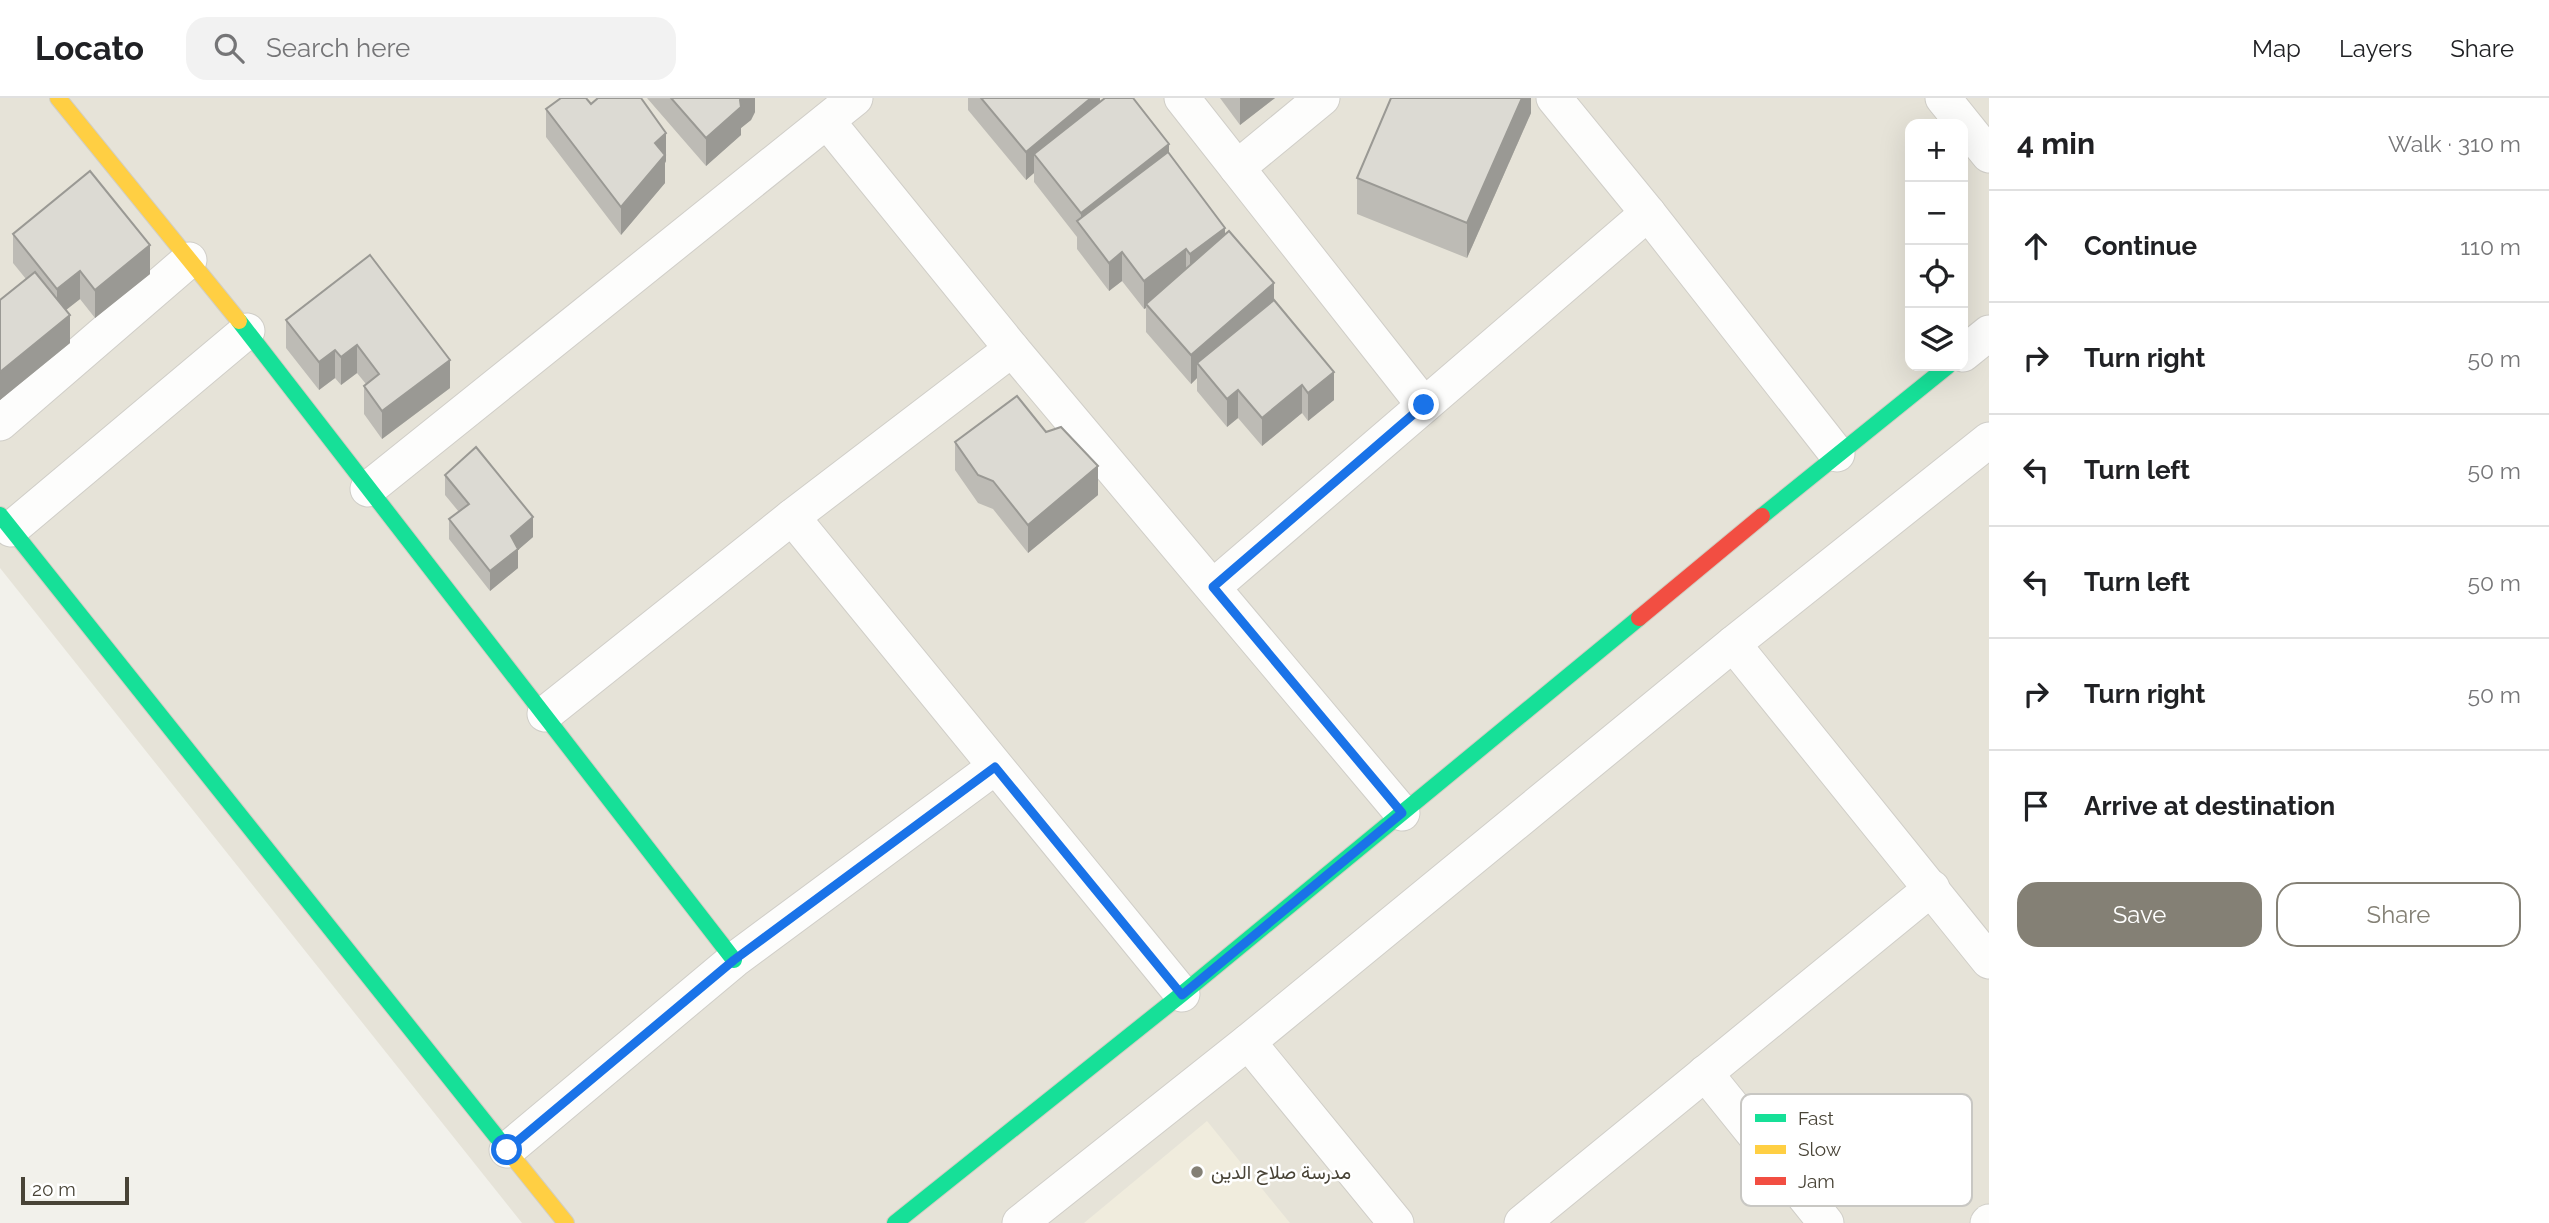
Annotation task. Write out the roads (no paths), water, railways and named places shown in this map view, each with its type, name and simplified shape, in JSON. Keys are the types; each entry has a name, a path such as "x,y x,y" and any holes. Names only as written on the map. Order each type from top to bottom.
{"street":[{"path":"368,489 855,98"},
{"path":"1182,98 1424,405"},
{"path":"1237,168 1322,98"},
{"path":"1554,98 1837,454"},
{"path":"1943,98 1989,155"},
{"path":"61,99 247,331 734,960"},
{"path":"827,121 1012,349 1402,813"},
{"path":"1213,587 1648,213"},
{"path":"0,422 189,260"},
{"path":"247,331 6,522 566,1223"},
{"path":"1968,350 1989,333"},
{"path":"545,714 792,517 1012,349"},
{"path":"895,1223 1182,995 1837,454 1942,371"},
{"path":"1020,1223 1248,1042 1732,644 1989,441"},
{"path":"792,517 1182,995"},
{"path":"1732,644 1989,961"},
{"path":"507,1150 734,960 995,767"},
{"path":"1522,1223 1932,888"},
{"path":"1248,1042 1396,1223"},
{"path":"1705,1073 1741,1118"},
{"path":"1812,1206 1826,1223"}],"place":[{"name":"مدرسة صلاح الدين","path":"1197,1172"}]}
